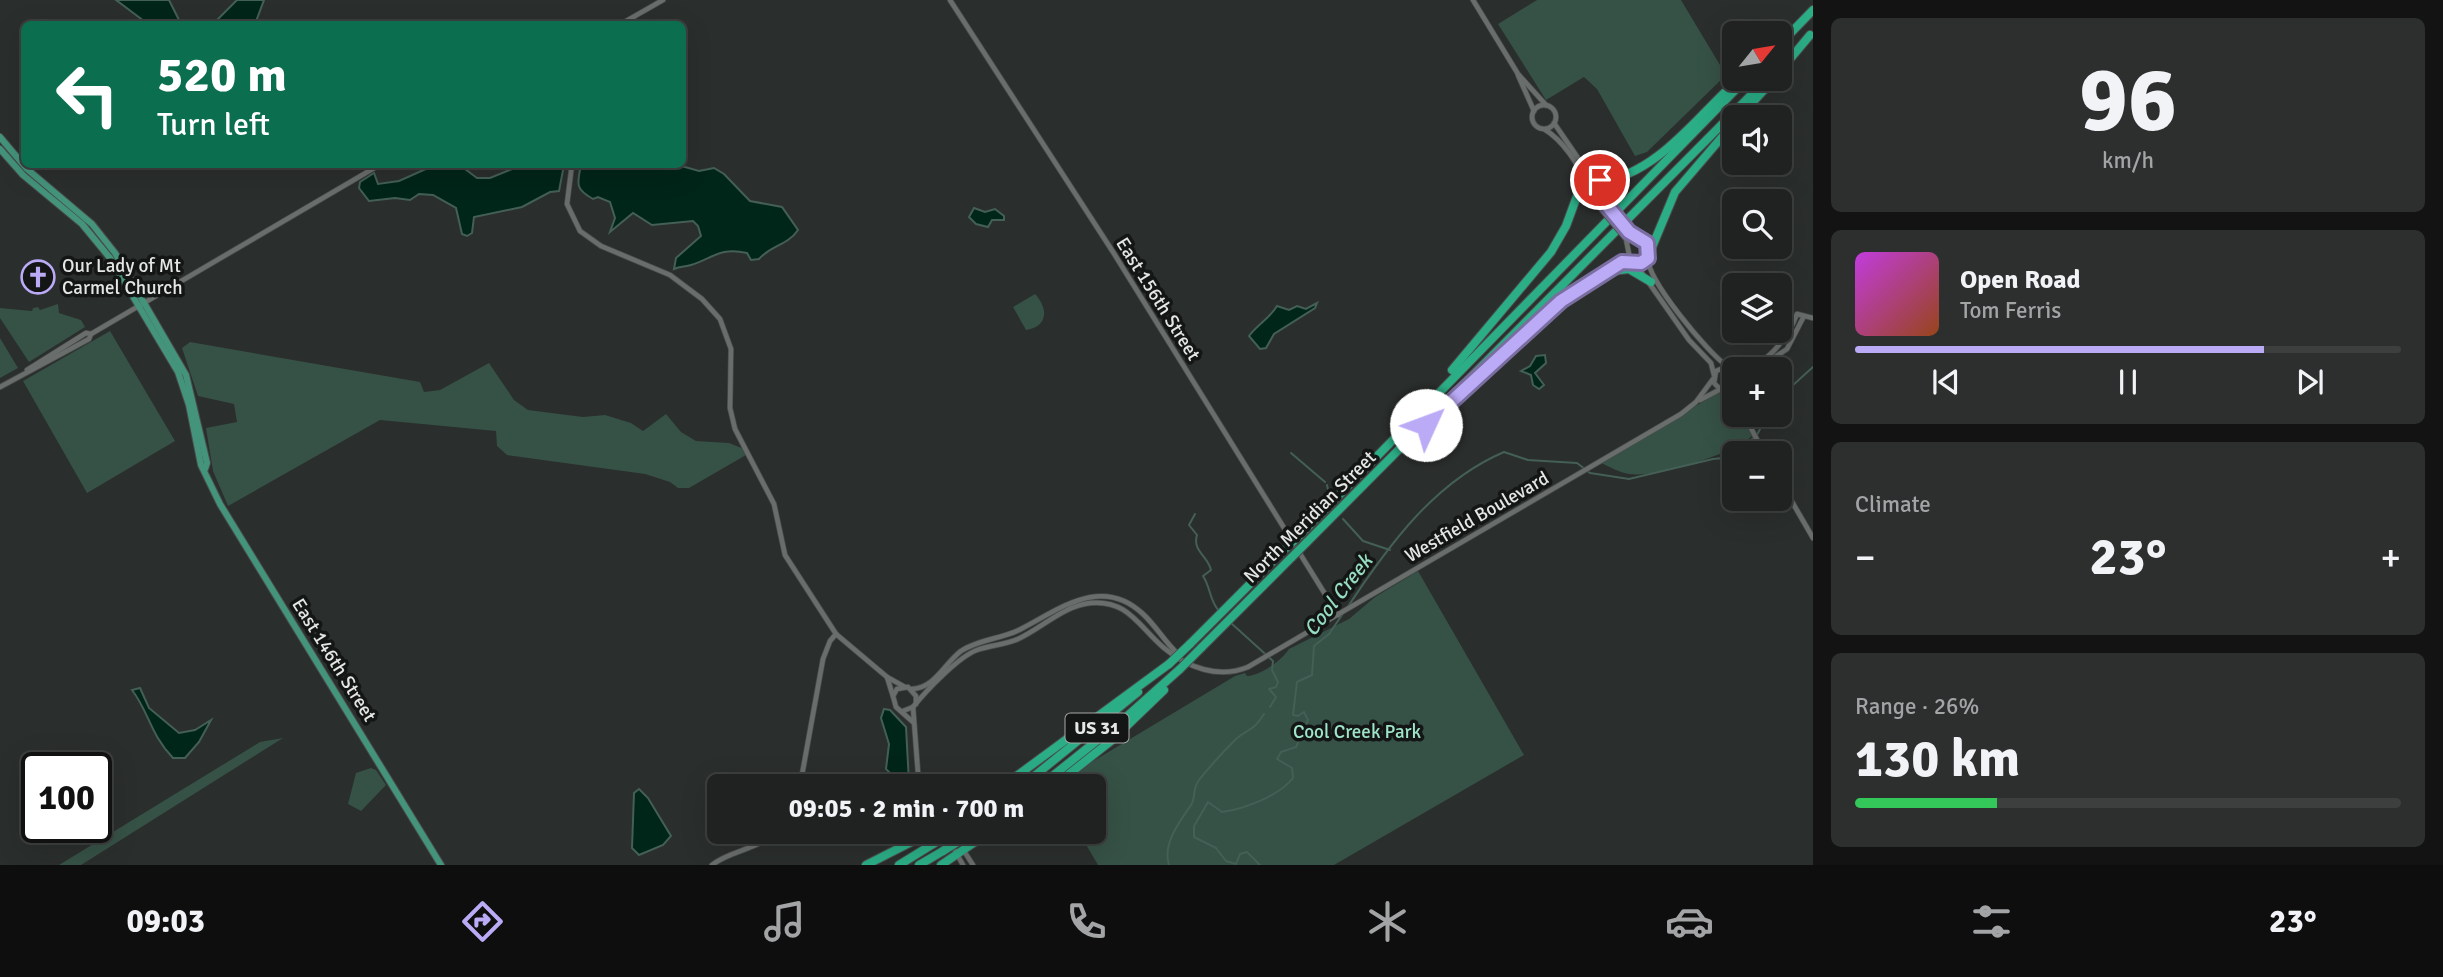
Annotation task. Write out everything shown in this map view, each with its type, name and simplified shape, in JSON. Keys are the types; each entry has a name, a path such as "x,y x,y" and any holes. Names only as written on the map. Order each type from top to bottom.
{"highway":[{"path":"1792,30 1813,10"},
{"path":"1792,56 1812,34"},
{"path":"1600,180 1614,179 1656,156 1726,91"},
{"name":"North Meridian Street","path":"1037,774 1093,731 1216,619 1734,91"},
{"name":"North Meridian Street","path":"1055,774 1107,734 1201,648 1426,425 1755,91"},
{"path":"1751,105 1763,91"},
{"path":"1649,255 1675,192 1722,137"},
{"path":"1395,436 1545,260 1564,230 1580,186"},
{"path":"1426,425 1556,306 1622,262 1633,262"},
{"path":"1605,272 1629,269 1651,282"},
{"path":"1019,774 1169,664"},
{"path":"1069,774 1128,727 1170,684 1180,668"},
{"path":"876,865 910,844"},
{"path":"899,865 933,844"},
{"path":"919,865 954,844"},
{"path":"941,865 972,844"},
{"path":"866,865 907,846"}],"main road":[{"path":"0,137 21,163"},
{"path":"0,149 28,179 94,236 142,304"},
{"path":"26,168 98,230 142,304"},
{"name":"East 146th Street","path":"142,304 189,381 207,463 205,469 223,509 441,865"}],"street":[{"path":"626,21 663,0"},
{"name":"East 156th Street","path":"950,0 1113,252 1340,614"},
{"path":"1473,0 1518,74 1534,111 1533,121 1555,137 1578,169 1584,197 1603,206 1632,234 1647,243 1651,271 1698,340 1722,362"},
{"path":"1518,74 1555,112 1554,122 1578,158 1600,180 1603,206 1626,239 1627,255 1651,282 1689,340 1711,363 1721,391"},
{"path":"1534,111 1546,105"},
{"path":"1544,128 1554,122"},
{"path":"0,387 89,339 91,334 374,168"},
{"path":"571,168 566,204 580,231 601,246 670,275 702,299 720,318 731,349 730,408 735,429 774,504 785,555 836,634 887,677 912,689 916,696 913,722 917,774"},
{"path":"1580,186 1587,179 1600,180"},
{"path":"1633,262 1643,262 1649,255"},
{"path":"1767,357 1786,335 1797,314 1813,318"},
{"path":"1775,357 1787,349 1804,316"},
{"name":"Westfield Boulevard","path":"1696,402 1722,367"},
{"name":"Westfield Boulevard","path":"915,706 969,654 1016,640 1070,608 1091,603 1104,603 1125,609 1143,624 1165,649 1209,672 1228,673 1248,667 1681,414 1696,402 1721,391"},
{"path":"1792,502 1813,538"},
{"name":"Westfield Boulevard","path":"912,689 929,685 966,648 1016,632 1072,600 1095,596 1120,600 1141,611 1173,650 1193,664"},
{"path":"802,774 823,659 836,634"},
{"path":"887,677 893,704 913,722"},
{"path":"893,696 897,689 905,687"},
{"path":"903,711 915,706"},
{"path":"712,865 733,851 755,844"},
{"path":"954,844 973,865"},
{"path":"957,844 964,865"}],"green space":[{"path":"1537,0 1681,0 1722,68 1722,79 1647,152 1635,156 1597,89 1584,77 1546,100 1498,24"},
{"path":"1035,294 1042,305 1044,316 1039,325 1026,330 1013,307"},
{"path":"58,304 59,313 81,320 85,327 29,362 0,318 0,308 32,311 33,308 38,307 40,310"},
{"path":"110,331 175,441 87,493 23,381"},
{"path":"0,338 18,368 0,378"},
{"path":"190,342 420,382 424,392 440,390 489,363 514,400 528,410 583,417 605,415 631,423 643,431 666,414 681,432 696,441 729,443 744,449 746,455 689,488 678,488 670,482 645,474 507,455 497,446 496,431 380,420 228,506 213,471 206,428 237,422 234,404 198,396 182,348"},
{"path":"1718,393 1722,394 1722,427 1747,427 1752,436 1745,441 1722,441 1722,453 1657,472 1629,474 1599,462"},
{"name":"Cool Creek Park","path":"1418,571 1524,755 1334,865 1098,865 1086,844 1106,844 1106,774 1077,774 1090,763 1235,676 1245,673 1247,676 1252,675 1270,667 1289,649 1349,619 1375,597"},
{"path":"283,738 81,865 59,865 95,843 112,843 112,833 260,742"},
{"path":"371,768 376,770 386,785 361,811 348,804 356,773"}],"shaded area":[{"path":"116,0 169,0 180,21 144,21"},
{"path":"237,0 264,0 256,21 216,21"},
{"path":"686,167 699,171 714,168 724,174 750,201 782,207 798,230 759,259 751,260 747,253 730,251 674,269 676,258 701,236 693,221 652,225 633,213 610,232 615,218 610,202 598,197 593,199 580,189 578,181 580,168"},
{"path":"428,168 464,168 477,178 490,178 515,168 563,168 559,191 550,192 522,207 474,217 472,233 467,236 462,234 456,208 433,195 419,194 410,200 395,198 369,201 359,188 360,182 374,173 378,184 399,181"},
{"path":"974,208 985,212 995,209 1004,216 1004,220 992,220 988,227 976,224 969,217"},
{"path":"1317,303 1315,308 1274,334 1266,348 1260,349 1249,336 1277,306 1289,310 1297,306 1306,309"},
{"path":"1545,355 1546,363 1535,373 1544,385 1539,389 1533,385 1531,375 1521,371 1530,366 1536,356"},
{"path":"140,688 149,708 179,733 195,730 211,720 199,742 185,758 173,758 159,740 132,690"},
{"path":"884,709 890,710 906,727 909,774 891,774 886,769 889,744 881,718"},
{"path":"639,789 648,798 671,836 663,845 639,855 632,848 634,793"}],"waterway":[{"name":"Cool Creek","path":"1792,386 1813,367"},
{"name":"Cool Creek","path":"1750,441 1761,427"},
{"name":"Cool Creek","path":"1347,608 1396,539 1434,498 1456,480 1504,452 1528,460 1577,463 1590,473 1629,479 1722,458"},
{"path":"1291,453 1325,482"},
{"path":"1327,485 1329,494"},
{"path":"1195,514 1189,525 1197,535 1198,549 1211,570 1203,576 1213,603 1219,611"},
{"path":"1343,519 1363,541 1390,550"},
{"name":"Cool Creek","path":"1260,865 1247,852 1240,854 1236,864 1226,861 1216,848 1194,837 1194,826 1208,802 1222,812 1240,808 1270,796 1293,778 1292,768 1277,759 1281,752 1296,747 1308,720 1304,712 1298,716 1293,715 1297,682 1312,675 1314,646 1329,634 1344,612"},
{"path":"1231,623 1273,661 1272,670 1278,682 1276,687 1269,689 1276,697 1270,707"},
{"path":"1169,865 1167,857 1170,841 1192,802 1197,783 1226,749 1253,727 1264,714"}],"place":[{"name":"Our Lady of Mt Carmel Church","path":"38,277"}],"route":[{"path":"1426,425 1561,301 1624,261 1641,263 1648,258 1650,249 1647,243 1629,232 1605,203 1600,180"}]}
